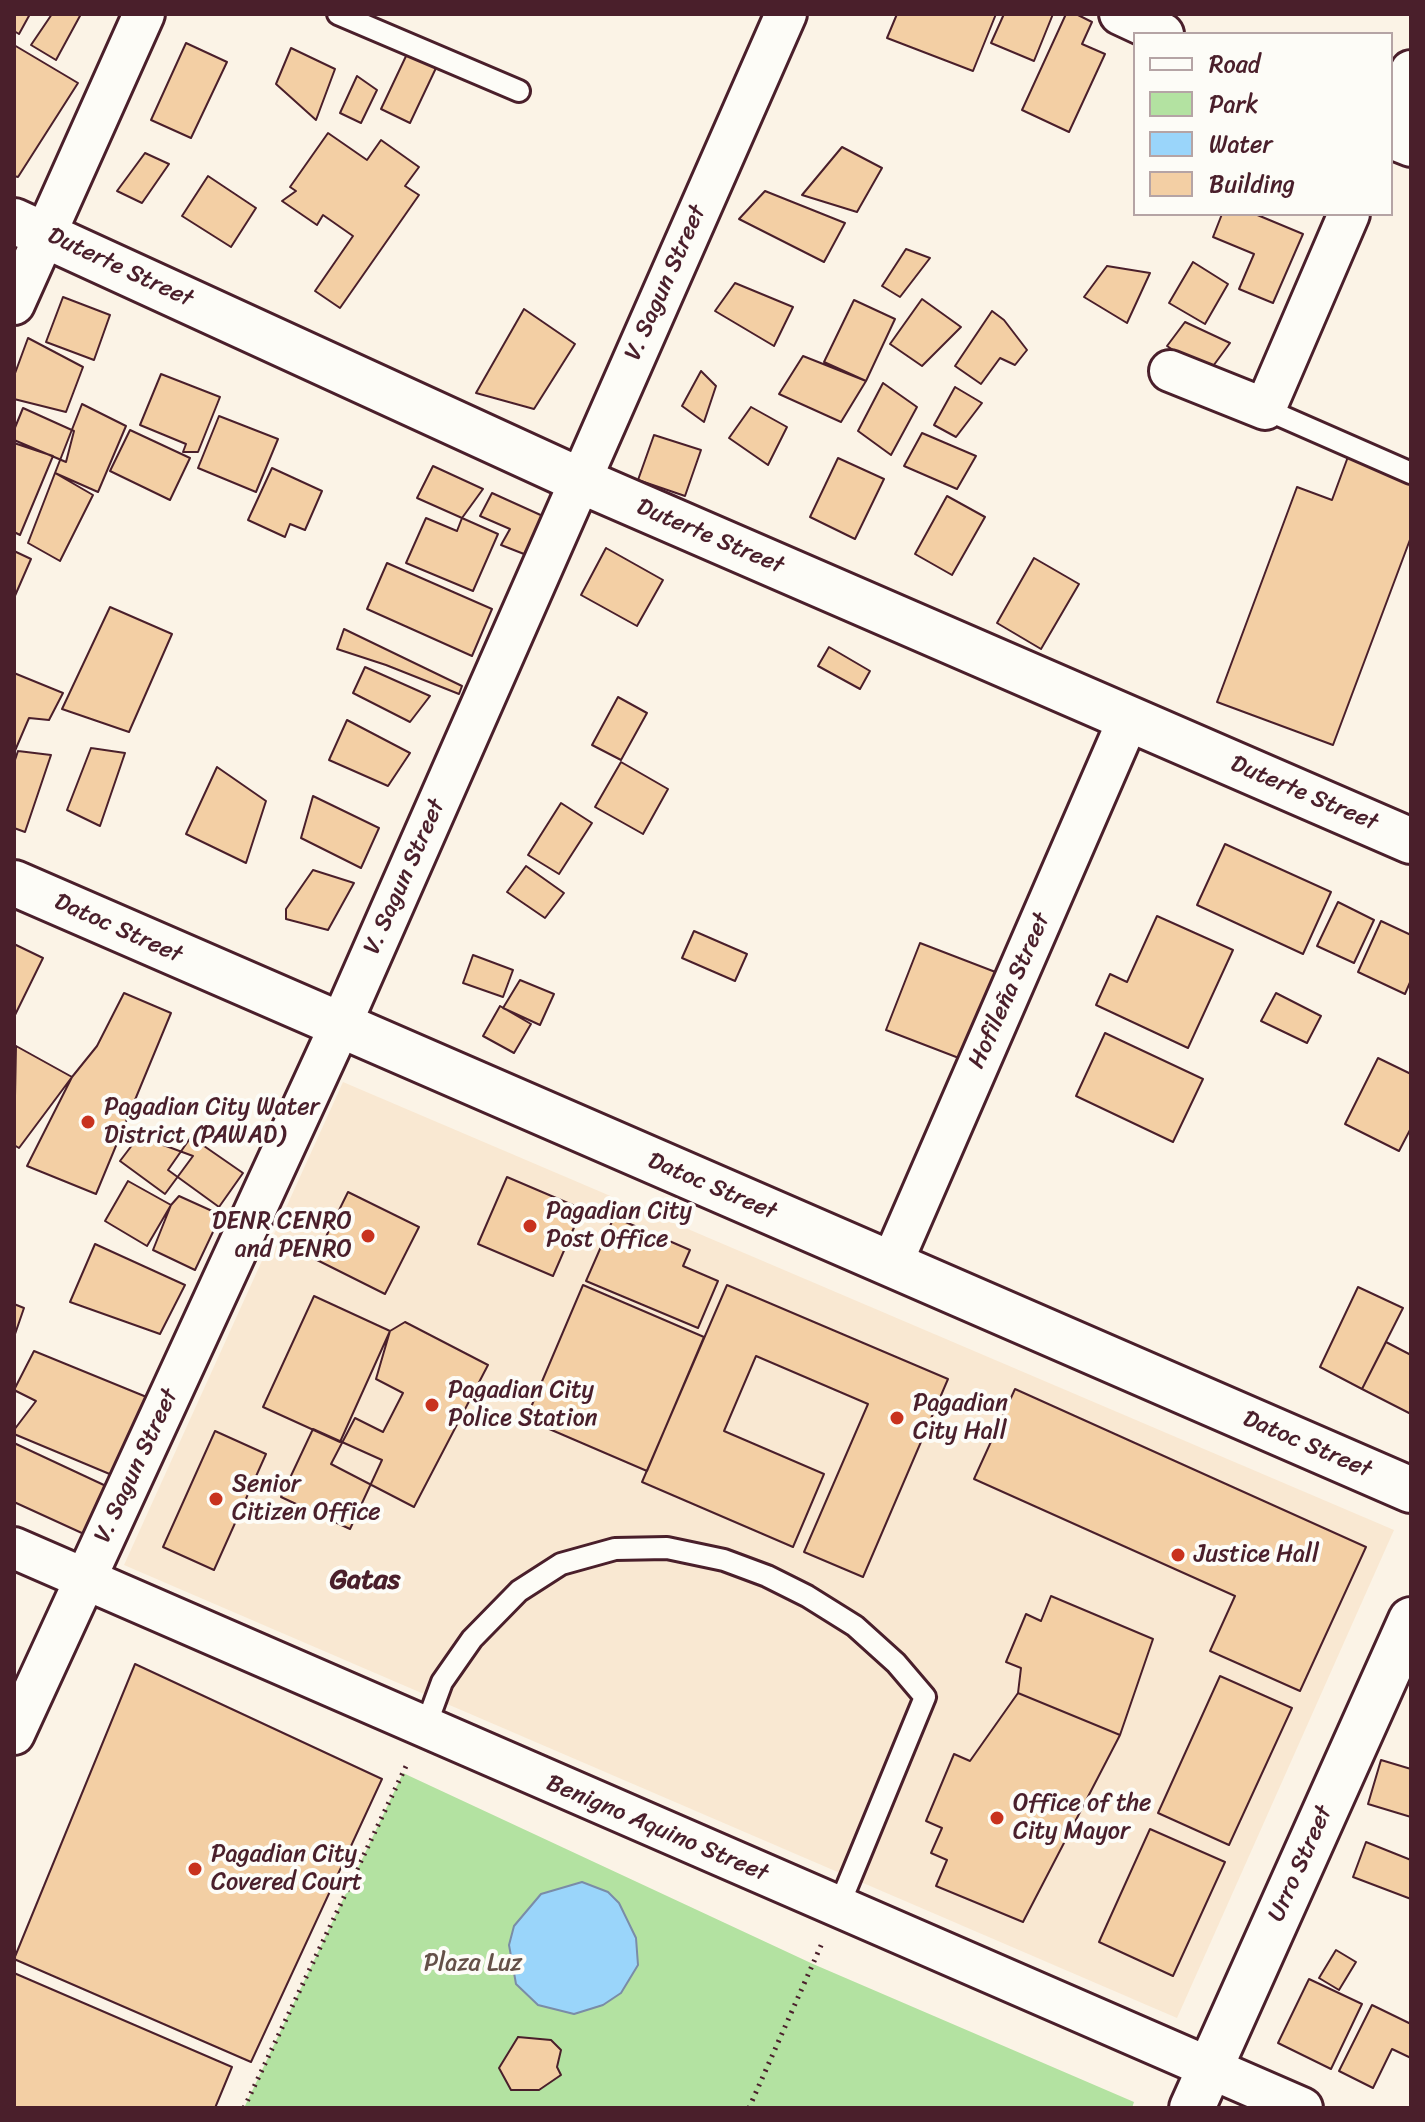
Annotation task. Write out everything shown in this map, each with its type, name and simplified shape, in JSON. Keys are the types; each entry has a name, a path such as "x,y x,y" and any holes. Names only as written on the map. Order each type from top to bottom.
{"street":[{"path":"14,304 29,227 144,14"},
{"name":"V. Sagun Street","path":"14,1734 340,1026 786,14"},
{"path":"1120,14 1159,32"},
{"path":"1393,112 1411,71"},
{"path":"1170,371 1265,409 1348,216"},
{"name":"Duterte Street","path":"29,227 579,480 1411,841"},
{"name":"Hofileña Street","path":"891,1265 1129,718"},
{"name":"Datoc Street","path":"14,883 1411,1490"},
{"name":"Benigno Aquino Street","path":"14,1548 1302,2108"},
{"name":"Urro Street","path":"1192,2108 1411,1620"}],"lane":[{"path":"338,14 519,91"},
{"path":"1265,409 1411,473"},
{"path":"425,1728 442,1682 472,1639 519,1591 561,1564 615,1549 667,1548 724,1560 767,1576 855,1626 896,1663 925,1697 838,1908"}],"path":[{"path":"244,2108 425,1728"},
{"path":"749,2108 838,1908"}],"shaded area":[{"path":"343,1082 1394,1530 1177,2018 124,1565"}],"green space":[{"name":"Plaza Luz","path":"403,1773 813,1964 1134,2102 1132,2108 244,2108"}],"water":[{"path":"582,1882 608,1892 619,1903 636,1938 638,1965 621,1993 603,2005 574,2014 538,2005 516,1984 509,1945 514,1926 541,1894"}],"building":[{"path":"14,14 30,14 19,34 14,31"},
{"path":"52,14 81,14 56,60 31,45"},
{"path":"897,14 996,14 973,71 887,38"},
{"path":"1004,14 1053,14 1034,61 991,43"},
{"path":"1066,14 1076,14 1092,22 1082,44 1105,54 1069,132 1022,110"},
{"path":"186,43 227,62 191,138 151,120"},
{"path":"14,45 78,83 18,177 14,176"},
{"path":"291,48 335,69 316,120 276,84"},
{"path":"407,54 436,68 410,123 381,109"},
{"path":"357,76 377,90 361,123 340,113"},
{"path":"328,133 367,160 381,140 419,167 405,186 419,195 340,308 315,291 353,236 323,215 317,225 282,201 296,191 290,187"},
{"path":"842,147 882,168 857,212 802,195"},
{"path":"145,153 169,164 142,203 117,191"},
{"path":"208,176 256,208 231,247 182,216"},
{"path":"765,191 845,223 824,262 739,219"},
{"path":"1221,216 1260,216 1303,234 1273,303 1239,289 1254,254 1213,237"},
{"path":"906,249 930,258 900,297 882,286"},
{"path":"1193,262 1228,284 1205,324 1169,303"},
{"path":"1107,266 1150,273 1127,323 1084,297"},
{"path":"735,283 793,307 774,346 715,311"},
{"path":"63,297 110,315 94,360 46,342"},
{"path":"922,299 961,327 922,366 890,344"},
{"path":"854,300 895,319 866,381 824,362"},
{"path":"524,309 575,344 534,409 476,393"},
{"path":"992,311 1004,320 1027,350 1015,365 1000,358 981,384 955,366"},
{"path":"1185,322 1230,343 1208,373 1167,346"},
{"path":"28,338 83,367 66,412 14,399 14,376"},
{"path":"803,356 866,381 841,422 779,394"},
{"path":"701,371 716,386 704,422 682,406"},
{"path":"161,374 220,397 198,452 183,452 186,444 140,425"},
{"path":"883,383 917,407 891,455 858,431"},
{"path":"955,387 982,403 956,437 934,425"},
{"path":"82,404 126,426 98,492 55,473"},
{"path":"751,407 787,427 768,465 729,438"},
{"path":"23,408 74,431 66,462 14,440 14,430"},
{"path":"219,416 278,439 256,492 198,468"},
{"path":"130,430 190,458 170,500 110,471"},
{"path":"922,433 976,456 957,489 904,466"},
{"path":"654,435 701,450 685,496 638,480"},
{"path":"14,443 53,456 20,535 14,532"},
{"path":"1349,454 1411,477 1411,537 1333,745 1217,702 1297,487 1332,500"},
{"path":"838,458 884,479 855,539 810,517"},
{"path":"433,466 483,489 462,518 417,498"},
{"path":"272,468 322,491 305,530 290,524 285,537 248,520"},
{"path":"55,473 93,495 60,561 28,543"},
{"path":"492,493 545,517 524,554 501,545 510,529 480,516"},
{"path":"947,496 985,517 952,575 915,554"},
{"path":"426,518 457,531 462,518 498,534 473,591 406,563"},
{"path":"606,548 663,580 637,626 581,595"},
{"path":"14,551 31,559 14,598"},
{"path":"1034,558 1079,584 1041,649 997,623"},
{"path":"387,563 492,609 472,656 367,609"},
{"path":"110,607 172,634 129,732 62,709"},
{"path":"344,629 462,686 459,694 337,649"},
{"path":"829,647 870,671 860,689 818,666"},
{"path":"365,667 430,696 410,722 353,693"},
{"path":"14,673 63,693 49,720 29,718 14,753"},
{"path":"618,697 647,713 621,760 592,745"},
{"path":"347,720 410,753 388,786 329,760"},
{"path":"91,748 125,753 100,826 67,810"},
{"path":"18,751 51,755 25,832 14,828 14,763"},
{"path":"621,762 668,789 643,834 595,807"},
{"path":"217,767 266,801 246,863 186,834"},
{"path":"313,796 379,828 361,868 301,838"},
{"path":"561,803 592,823 559,874 528,855"},
{"path":"1225,844 1331,892 1303,954 1197,905"},
{"path":"526,866 564,893 545,918 507,892"},
{"path":"313,870 354,883 328,930 286,919 286,909"},
{"path":"1338,902 1374,920 1354,963 1317,946"},
{"path":"1157,916 1233,950 1188,1048 1096,1005 1110,974 1127,982"},
{"path":"1381,921 1411,935 1411,980 1405,994 1358,972"},
{"path":"694,931 747,954 735,981 682,958"},
{"path":"920,943 998,973 964,1060 886,1030"},
{"path":"14,944 43,958 14,1017"},
{"path":"473,955 513,970 503,997 463,983"},
{"path":"520,980 554,994 540,1025 503,1008"},
{"name":"Pagadian City Water District (PAWAD)","path":"124,993 171,1013 96,1194 27,1166 72,1077 97,1046"},
{"path":"1276,993 1321,1016 1307,1043 1261,1021"},
{"path":"500,1006 531,1024 514,1053 483,1036"},
{"path":"1105,1033 1203,1079 1173,1142 1076,1096"},
{"path":"16,1046 72,1077 19,1148 14,1145"},
{"path":"1378,1058 1411,1074 1411,1128 1399,1151 1345,1124"},
{"path":"139,1136 193,1156 165,1194 120,1161"},
{"path":"191,1137 243,1173 219,1207 168,1170"},
{"name":"Pagadian City Post Office","path":"507,1177 582,1209 553,1276 478,1244"},
{"path":"128,1181 171,1205 147,1246 105,1221"},
{"path":"348,1192 419,1227 385,1294 315,1259"},
{"path":"179,1196 221,1215 195,1270 153,1250 171,1205"},
{"path":"614,1217 690,1250 683,1266 718,1281 698,1328 586,1281"},
{"path":"95,1244 185,1285 160,1334 70,1302"},
{"path":"583,1285 704,1337 647,1471 526,1419"},
{"name":"Pagadian City Hall","path":"727,1285 948,1379 863,1577 804,1552 868,1404 756,1356 724,1431 824,1474 793,1547 642,1482"},
{"path":"1358,1287 1403,1308 1362,1389 1320,1367"},
{"path":"314,1296 390,1331 340,1442 263,1407"},
{"path":"14,1304 24,1308 14,1337"},
{"name":"Pagadian City Police Station","path":"405,1322 488,1365 414,1507 331,1464 355,1418 383,1432 403,1393 376,1379 390,1331"},
{"path":"1386,1342 1411,1355 1411,1414 1362,1389"},
{"path":"34,1351 149,1398 112,1475 14,1434 36,1401 14,1390"},
{"path":"1015,1389 1366,1547 1300,1691 1210,1651 1235,1596 974,1479"},
{"path":"313,1429 382,1460 350,1529 281,1497"},
{"path":"215,1431 266,1454 214,1570 163,1547"},
{"path":"14,1443 106,1486 84,1534 14,1502"},
{"path":"1051,1596 1153,1639 1120,1735 1018,1693 1021,1668 1006,1662 1026,1614 1041,1621"},
{"name":"Pagadian City Covered Court","path":"135,1664 382,1779 251,2062 14,1959"},
{"path":"1220,1676 1292,1708 1229,1845 1158,1813"},
{"path":"1018,1693 1120,1735 1023,1922 936,1886 947,1860 931,1853 942,1828 926,1821 954,1754 970,1761"},
{"path":"1381,1760 1411,1769 1411,1817 1368,1804"},
{"path":"1150,1829 1225,1862 1173,1976 1099,1942"},
{"path":"1366,1842 1411,1860 1411,1899 1353,1877"},
{"path":"1336,1950 1356,1962 1339,1990 1319,1978"},
{"path":"14,1973 232,2067 215,2108 14,2108"},
{"path":"1309,1979 1362,2004 1331,2069 1278,2043"},
{"path":"1372,2005 1411,2024 1411,2058 1392,2049 1373,2088 1339,2071"},
{"path":"518,2037 551,2040 561,2050 557,2067 561,2075 539,2090 511,2090 499,2068"}],"place":[{"name":"Pagadian City Water District (PAWAD)","path":"88,1122"},
{"name":"Pagadian City Post Office","path":"530,1226"},
{"name":"DENR CENRO and PENRO","path":"368,1236"},
{"name":"Pagadian City Police Station","path":"432,1405"},
{"name":"Pagadian City Hall","path":"897,1418"},
{"name":"Senior Citizen Office","path":"216,1499"},
{"name":"Justice Hall","path":"1178,1555"},
{"name":"Office of the City Mayor","path":"997,1818"},
{"name":"Pagadian City Covered Court","path":"195,1869"}],"district":[{"name":"Gatas","path":"365,1581"}]}
